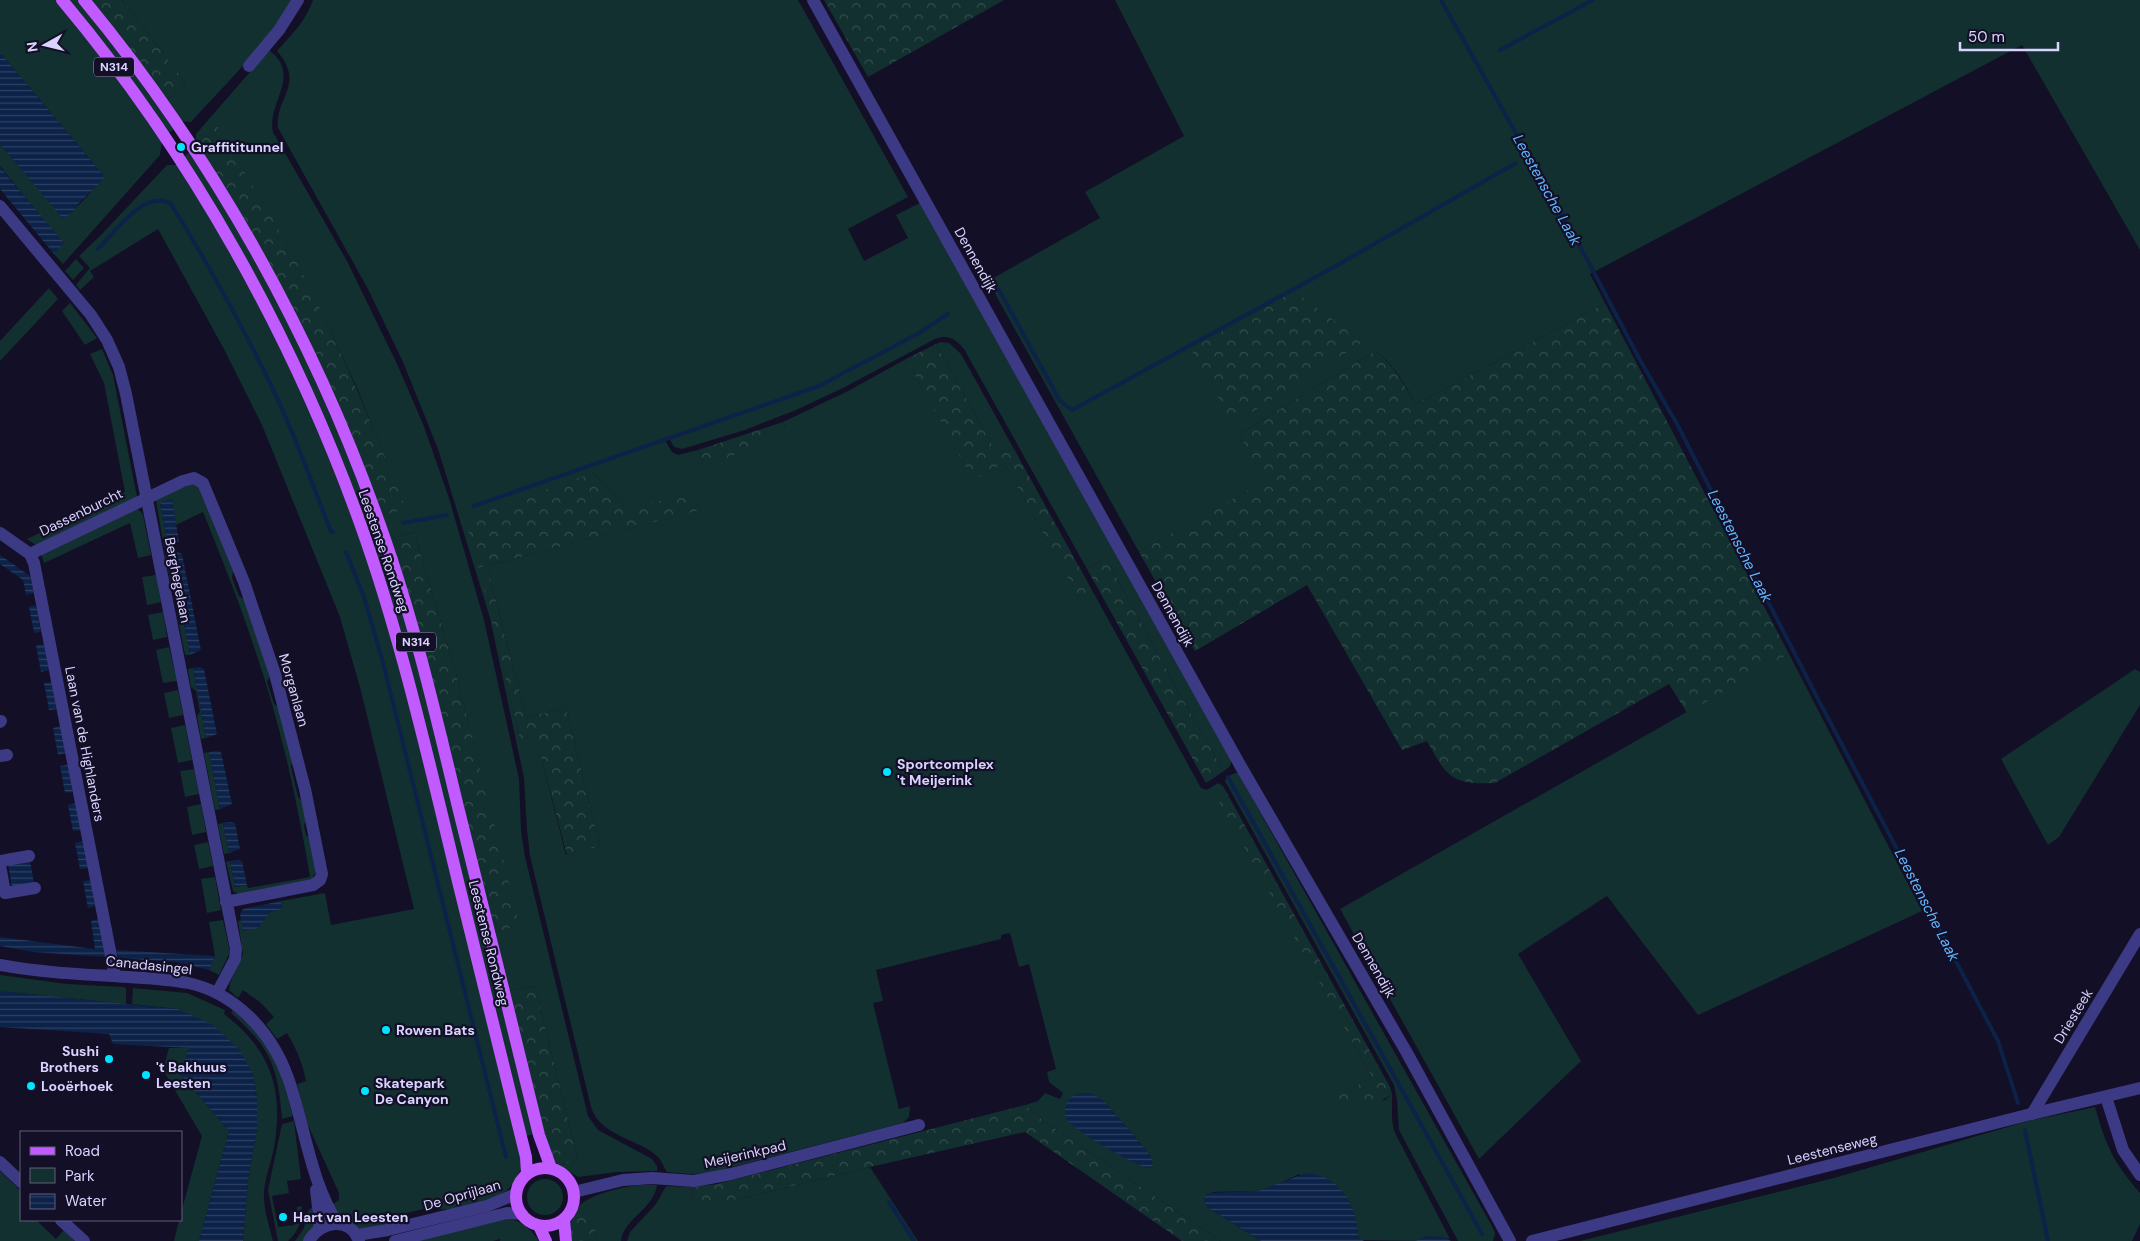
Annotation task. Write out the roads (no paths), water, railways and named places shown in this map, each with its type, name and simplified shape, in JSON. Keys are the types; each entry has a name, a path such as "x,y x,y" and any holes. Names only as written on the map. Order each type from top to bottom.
{"main road":[{"name":"Leestense Rondweg","path":"62,0 122,78 164,137 222,229 267,310 318,418 363,530 400,650 419,720 526,1157 527,1174"},
{"name":"Leestense Rondweg","path":"84,0 141,73 194,149 246,235 295,327 338,420 380,526 424,670 539,1135 551,1168"},
{"path":"551,1168 566,1176 574,1192 574,1202 571,1212 564,1220 557,1224 539,1226 527,1220 522,1214 518,1208 516,1194 520,1183 527,1174 538,1169 551,1168"},
{"path":"564,1220 566,1241"},
{"path":"539,1226 546,1241"}],"street":[{"path":"249,66 279,30 298,0"},
{"name":"Dennendijk","path":"813,0 1240,765 1408,1053 1510,1241"},
{"name":"Berghegelaan","path":"0,206 91,315 107,340 119,367 126,394 236,954 217,993"},
{"name":"Morganlaan","path":"146,497 194,478 200,480 207,490 244,582 275,674 314,828 321,868 320,880 306,886 226,902"},
{"name":"Dassenburcht","path":"30,554 146,497"},
{"path":"0,532 30,554"},
{"name":"Laan van de Highlanders","path":"30,554 34,563 115,976"},
{"path":"0,860 29,856"},
{"path":"0,865 5,893 35,888"},
{"name":"Driesteek","path":"2032,1114 2140,934"},
{"name":"Canadasingel","path":"0,965 55,973 176,981 217,993 251,1018 274,1046 290,1083 310,1158 319,1204 319,1228"},
{"name":"Leestenseweg","path":"1532,1241 2140,1088"},
{"path":"2106,1097 2123,1150 2140,1175"},
{"name":"Meijerinkpad","path":"574,1192 623,1180 652,1178 694,1181 731,1174 919,1125"},
{"name":"Canadasingel","path":"310,1158 327,1203 338,1224"},
{"path":"0,1162 20,1181"},
{"name":"De Oprijlaan","path":"358,1238 487,1206 516,1194"},
{"name":"De Oprijlaan","path":"395,1241 507,1213 522,1214"},
{"path":"63,1221 84,1241"},
{"path":"309,1241 319,1228 325,1225 338,1224 347,1227 358,1238"}],"water":[{"path":"0,52 103,175 104,179 79,203 73,212 63,219 0,144"},
{"path":"0,167 64,243 54,254 0,189"},
{"path":"172,499 179,542 168,546 160,502"},
{"path":"177,552 182,554 201,650 190,655 170,554"},
{"path":"0,555 30,576 34,593 26,595 23,580 0,564"},
{"path":"36,605 41,632 34,633 29,607"},
{"path":"44,644 49,670 41,672 36,645"},
{"path":"200,667 204,669 217,734 206,738 193,668"},
{"path":"52,682 57,709 49,710 44,683"},
{"path":"61,726 66,753 58,755 53,728"},
{"path":"209,752 221,752 232,804 220,809"},
{"path":"68,765 73,792 65,793 60,766"},
{"path":"76,803 81,830 73,831 68,805"},
{"path":"223,823 235,823 240,849 229,853"},
{"path":"83,841 88,868 80,869 75,843"},
{"path":"30,860 34,883 12,887 8,864"},
{"path":"230,861 242,861 247,885 235,887"},
{"path":"91,880 95,906 88,908 83,881"},
{"path":"281,901 282,909 270,912 258,928 243,931 240,914 243,909"},
{"path":"99,919 106,957 33,952 0,946 0,937 95,949 91,921"},
{"path":"116,950 215,956 209,970 176,962 119,958"},
{"path":"0,991 177,1009 212,1024 240,1050 253,1074 257,1098 257,1128 248,1180 243,1241 199,1241 229,1131 180,1074 189,1048 113,1044 109,1034 0,1027"},
{"path":"1091,1093 1104,1101 1151,1156 1153,1165 1151,1168 1135,1163 1108,1149 1068,1121 1065,1112 1067,1103 1073,1096"},
{"path":"1306,1173 1328,1179 1344,1193 1354,1214 1358,1237 1364,1241 1261,1241 1207,1207 1204,1200 1207,1193 1258,1191"},
{"path":"1428,1236 1444,1237 1451,1241 1415,1241"}],"waterway":[{"name":"Leestensche Laak","path":"1441,0 1677,424 1818,699 1998,1041 2018,1103"},
{"path":"1500,50 1593,0"},
{"path":"995,287 999,290 1060,401 1072,410 1334,267 1516,163"},
{"path":"98,249 131,214 141,207 151,202 161,201 171,204 221,289 267,377 293,434 331,532 333,532"},
{"path":"474,506 819,386 919,333 948,314"},
{"path":"403,523 447,515"},
{"path":"346,552 364,597 383,663 506,1157"},
{"path":"1228,777 1482,1234"},
{"name":"Leestensche Laak","path":"2025,1130 2048,1241"},
{"path":"889,1202 914,1241"}],"place":[{"name":"Graffititunnel","path":"181,147"},
{"name":"Sportcomplex 't Meijerink","path":"887,772"},
{"name":"Rowen Bats","path":"386,1030"},
{"name":"Sushi Brothers","path":"109,1059"},
{"name":"'t Bakhuus Leesten","path":"146,1075"},
{"name":"Looërhoek","path":"31,1086"},
{"name":"Skatepark De Canyon","path":"365,1091"},
{"name":"Hart van Leesten","path":"283,1217"}]}
